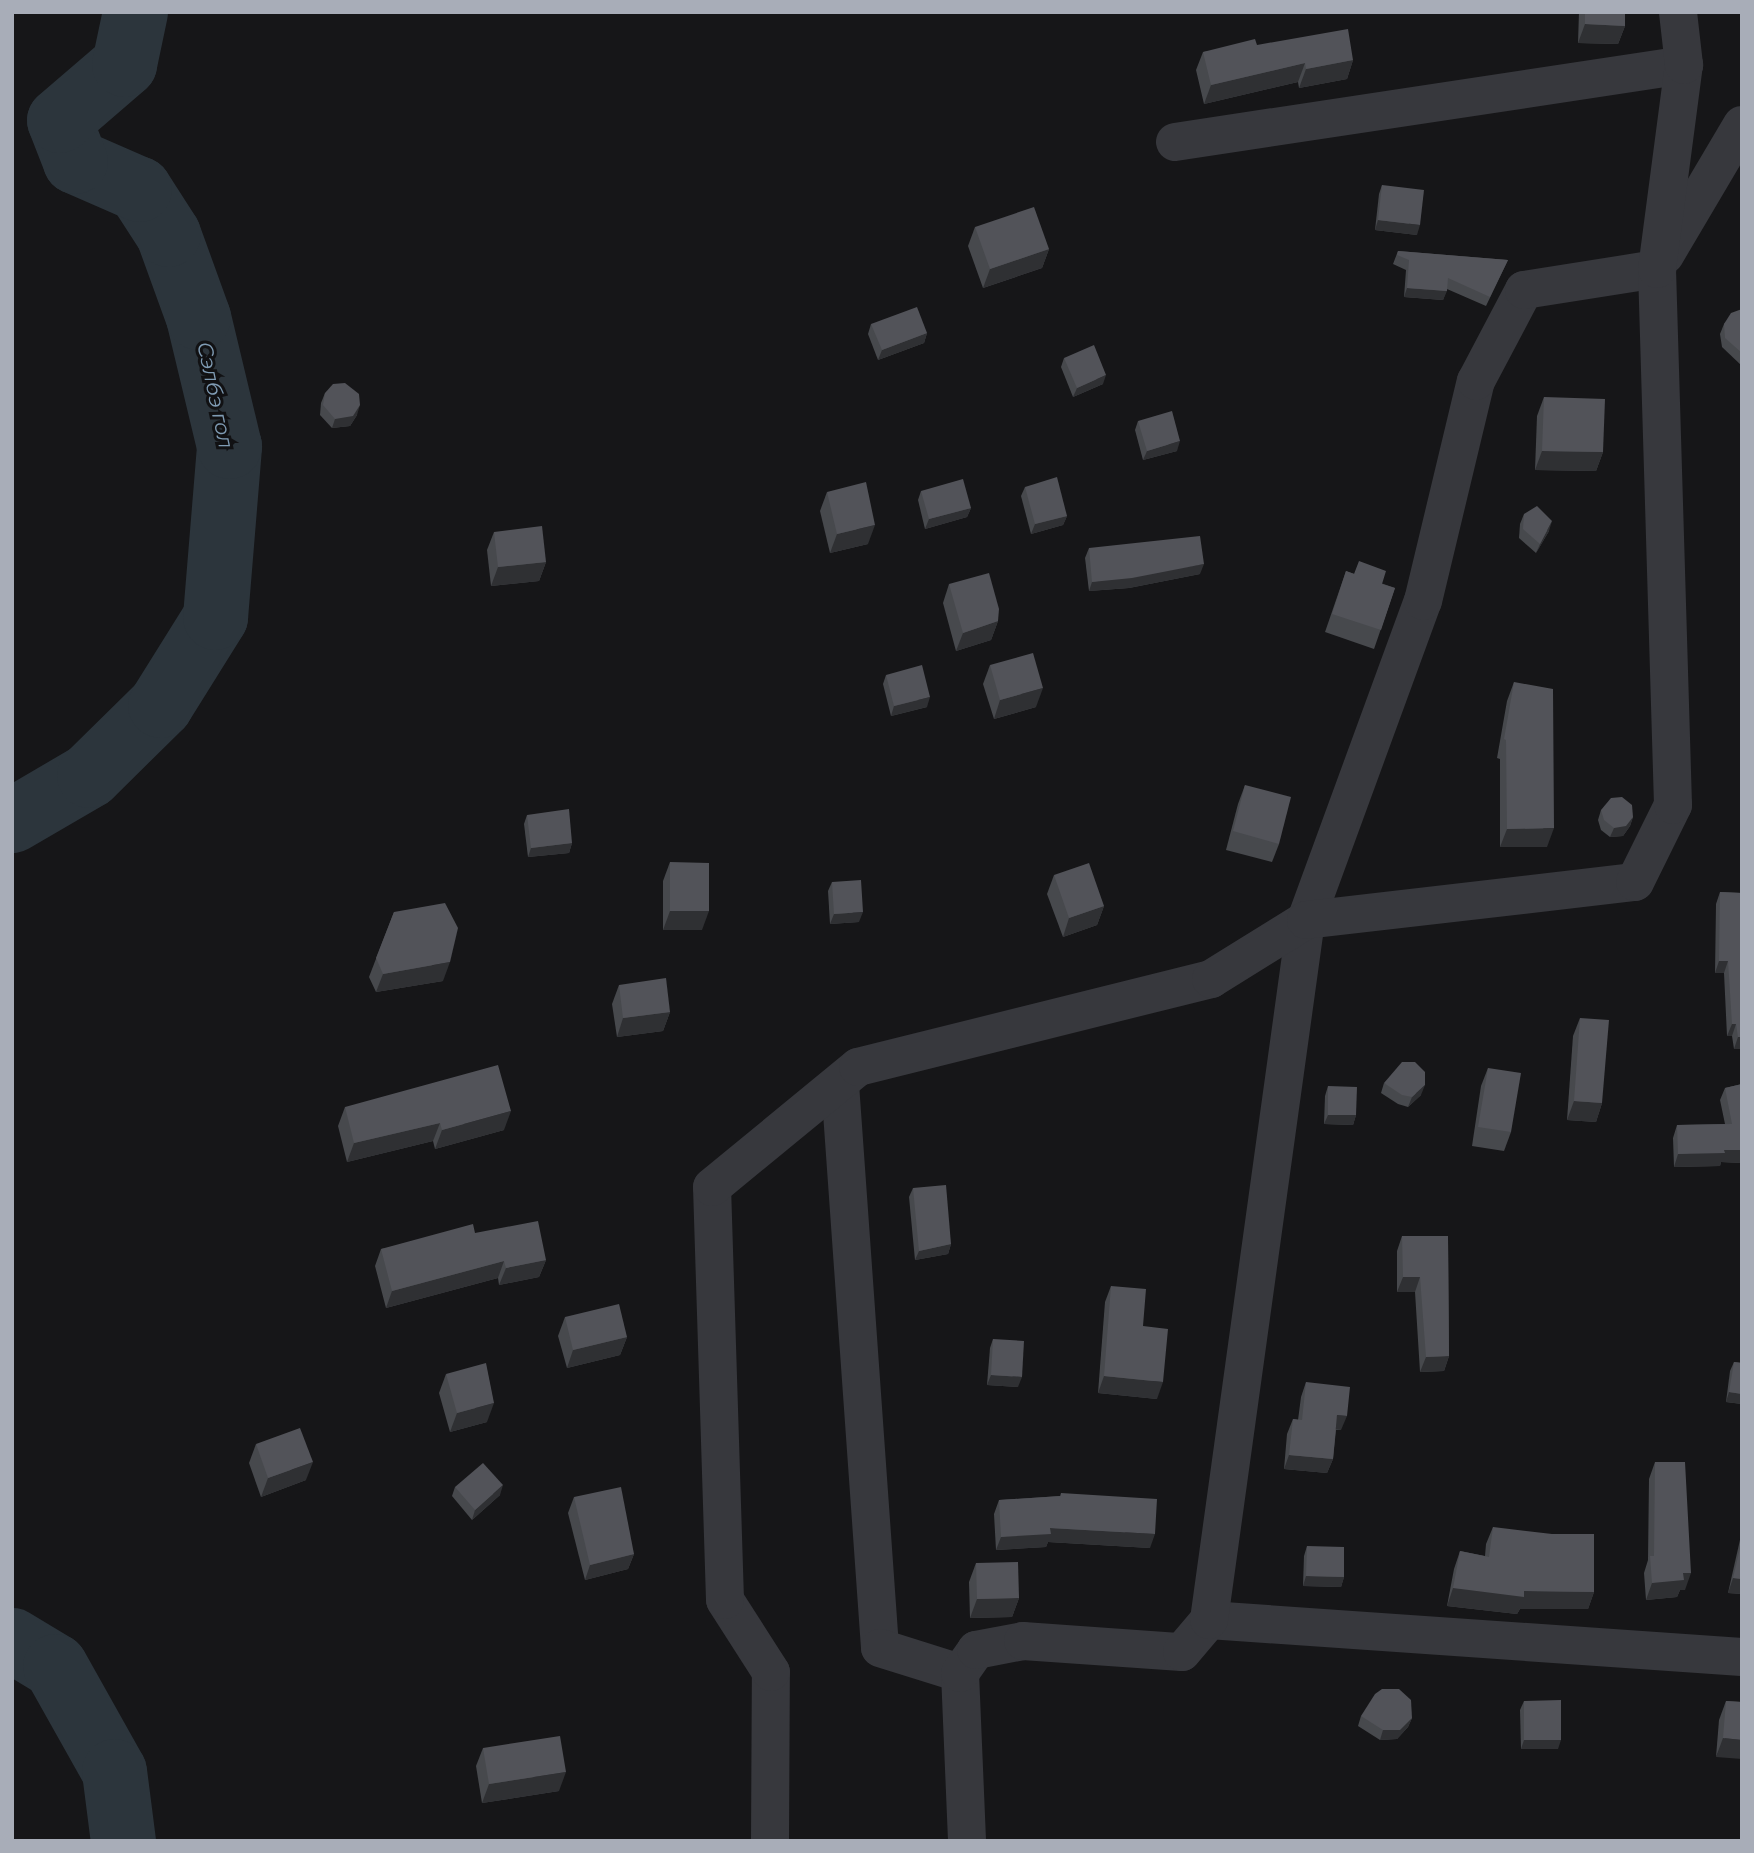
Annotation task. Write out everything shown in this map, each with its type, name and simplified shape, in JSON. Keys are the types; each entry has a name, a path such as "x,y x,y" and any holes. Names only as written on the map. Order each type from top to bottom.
{"street":[{"path":"770,1841 771,1672 725,1600 712,1187 858,1068 1211,979 1306,920 1635,882 1673,805 1657,269 1684,65 1678,12"},
{"path":"1175,142 1684,65"},
{"path":"1657,269 1742,125"},
{"path":"967,1841 960,1673 975,1650 1023,1641 1182,1652 1209,1620 1306,920 1423,601 1476,381 1524,290 1657,269"},
{"path":"840,1084 880,1648 960,1673"},
{"path":"1209,1620 1742,1657"}],"building":[{"path":"1585,12 1625,12 1625,26 1585,24"},
{"path":"1348,29 1353,60 1306,69 1305,63 1211,85 1203,52 1255,39 1257,45"},
{"path":"1382,185 1424,190 1420,225 1378,220"},
{"path":"1034,207 1049,249 990,269 975,227"},
{"path":"1398,251 1508,260 1490,297 1448,278 1447,291 1407,288 1409,260 1397,255"},
{"path":"917,307 927,333 882,350 871,324"},
{"path":"1742,309 1742,353 1725,338 1724,324 1731,313"},
{"path":"1094,345 1106,375 1077,388 1064,358"},
{"path":"345,383 359,394 360,405 353,416 335,419 323,405 325,393 333,384"},
{"path":"1544,397 1605,399 1603,452 1542,451"},
{"path":"1172,411 1180,441 1147,451 1138,421"},
{"path":"1057,477 1067,516 1035,524 1025,487"},
{"path":"963,479 971,508 929,519 921,491"},
{"path":"866,482 875,525 837,534 827,492"},
{"path":"1537,506 1552,521 1540,544 1523,529 1524,514"},
{"path":"542,526 546,562 498,567 494,532"},
{"path":"1200,536 1204,564 1132,578 1092,582 1089,548"},
{"path":"1359,561 1386,571 1382,584 1395,588 1381,630 1332,614 1346,571 1354,574"},
{"path":"989,573 999,609 998,621 963,633 949,584"},
{"path":"1033,653 1043,688 1000,700 990,665"},
{"path":"922,665 930,697 894,706 886,675"},
{"path":"1514,682 1553,689 1554,828 1507,829 1504,739"},
{"path":"1245,785 1291,797 1279,844 1233,831"},
{"path":"1622,797 1632,805 1633,817 1626,826 1614,828 1604,820 1601,810 1611,798"},
{"path":"569,809 572,843 531,848 527,815"},
{"path":"670,862 709,863 709,911 670,911"},
{"path":"1089,863 1104,906 1069,918 1054,875"},
{"path":"861,880 863,912 834,914 832,882"},
{"path":"1720,892 1742,893 1742,1037 1738,1037 1736,1024 1732,1024 1728,961 1719,961"},
{"path":"445,903 458,928 450,962 383,974 376,958 394,912"},
{"path":"666,978 670,1012 623,1018 619,985"},
{"path":"1580,1018 1609,1020 1602,1103 1574,1101"},
{"path":"1402,1062 1415,1062 1425,1072 1425,1085 1412,1097 1402,1095 1384,1083"},
{"path":"498,1065 511,1111 442,1130 440,1123 354,1143 345,1107"},
{"path":"1488,1068 1521,1073 1511,1132 1478,1127"},
{"path":"1742,1084 1742,1150 1678,1154 1677,1125 1732,1124 1725,1088"},
{"path":"1328,1086 1357,1087 1356,1115 1328,1115"},
{"path":"946,1185 951,1244 919,1251 913,1188"},
{"path":"538,1221 546,1260 506,1268 504,1261 392,1291 381,1249 473,1224 475,1233"},
{"path":"1402,1236 1448,1236 1449,1356 1426,1357 1420,1277 1403,1277"},
{"path":"1111,1286 1146,1289 1143,1326 1168,1329 1163,1382 1104,1376"},
{"path":"619,1304 627,1337 573,1350 565,1317"},
{"path":"993,1339 1024,1341 1022,1377 991,1375"},
{"path":"1734,1362 1742,1363 1742,1394 1729,1392"},
{"path":"486,1363 494,1403 457,1413 446,1374"},
{"path":"1306,1382 1350,1387 1347,1416 1337,1415 1333,1459 1289,1455 1293,1419 1302,1420"},
{"path":"300,1428 313,1462 268,1478 256,1444"},
{"path":"1655,1462 1685,1462 1691,1573 1683,1573 1684,1580 1652,1583 1650,1556 1654,1556"},
{"path":"483,1463 503,1485 475,1510 455,1487"},
{"path":"621,1487 634,1554 590,1565 574,1497"},
{"path":"1061,1493 1157,1499 1155,1534 1050,1528 1051,1534 1001,1537 999,1500 1061,1496"},
{"path":"1493,1527 1552,1534 1594,1534 1594,1592 1524,1591 1524,1597 1453,1588 1460,1551 1489,1557"},
{"path":"1742,1540 1742,1579 1733,1578"},
{"path":"1307,1546 1344,1547 1344,1577 1306,1576"},
{"path":"1018,1562 1019,1598 977,1599 976,1563"},
{"path":"1382,1689 1399,1689 1411,1700 1412,1718 1400,1730 1383,1730 1361,1716 1375,1694"},
{"path":"1561,1700 1561,1740 1524,1740 1524,1701"},
{"path":"1726,1701 1742,1702 1742,1740 1723,1738"},
{"path":"560,1736 566,1772 489,1784 483,1748"}],"waterway":[{"name":"Сэлбэ гол","path":"12,820 89,775 160,705 215,617 229,446 198,317 168,234 139,189 75,161 59,120 124,64 135,12"},
{"name":"Сэлбэ гол","path":"12,1640 55,1666 114,1771 123,1841"}]}
